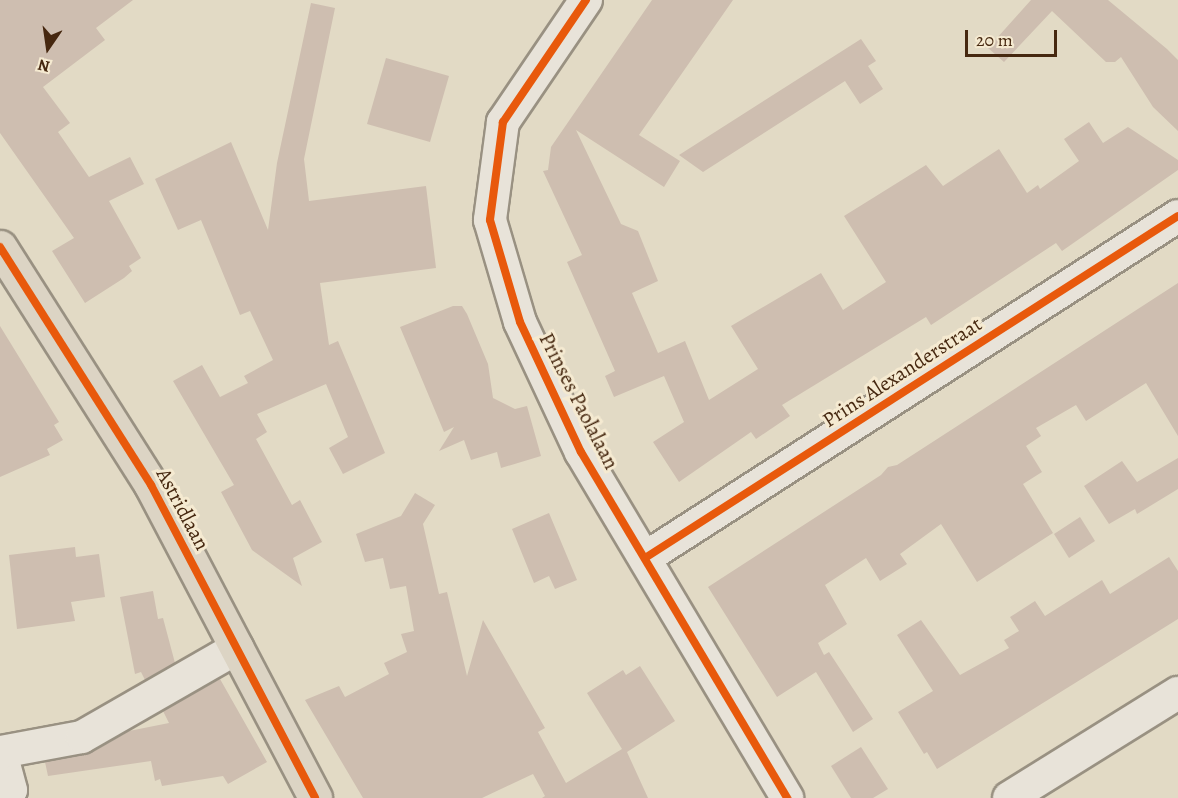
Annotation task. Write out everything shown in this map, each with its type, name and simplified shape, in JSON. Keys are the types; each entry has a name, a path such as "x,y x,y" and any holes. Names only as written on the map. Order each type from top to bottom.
{"main road":[{"name":"Astridlaan","path":"0,247 151,485 315,798"}],"street":[{"name":"Prinses Paolalaan","path":"586,0 503,122 490,220 520,322 581,452 787,798"},
{"name":"Prins Alexanderstraat","path":"645,558 1178,216"},
{"path":"0,792 11,790 1,752 82,737 237,648"},
{"path":"1009,798 1178,693"}],"building":[{"path":"0,0 133,0 96,28 105,40 43,87 70,123 58,132 89,177 130,157 144,184 109,201 141,258 129,266 132,271 124,278 85,303 52,251 74,238 0,133"},
{"path":"652,0 733,0 639,135 680,161 664,187 576,130 621,224 638,231 658,281 632,293 658,353 685,341 709,400 758,369 731,326 821,273 843,310 886,282 844,216 926,165 943,186 999,149 1027,193 1038,185 1040,189 1079,161 1064,139 1089,122 1103,143 1128,127 1178,160 1178,170 1062,251 1056,243 931,325 926,317 782,405 790,416 756,439 751,432 679,482 653,442 684,422 664,376 614,397 605,376 615,371 567,262 582,255 543,171 548,170 551,147"},
{"path":"1031,0 1108,0 1167,49 1178,60 1178,131 1153,107 1121,57 1115,62 1106,62 1052,11 1004,62 988,48"},
{"path":"311,3 335,8 304,159 309,201 426,186 436,268 320,283 329,345 338,341 385,453 343,474 329,448 348,437 326,384 257,414 267,432 256,439 292,505 300,500 322,542 293,558 302,586 252,550 221,492 234,485 173,381 202,365 220,397 248,383 244,376 273,360 250,311 240,315 201,220 178,230 155,179 231,142 268,230 277,163"},
{"path":"861,39 876,61 868,66 883,89 860,104 845,81 703,172 679,155"},
{"path":"386,58 449,76 430,142 367,124"},
{"path":"1178,283 1178,436 1146,383 1086,421 1076,405 1036,428 1041,436 1026,446 1042,472 1023,484 1053,533 977,582 941,524 900,554 907,564 880,581 866,558 825,585 847,624 818,643 824,655 829,652 873,719 853,732 816,672 777,697 708,587 881,475 888,467 897,465"},
{"path":"453,306 462,306 467,314 488,364 493,398 515,409 527,406 541,456 501,468 497,452 471,460 464,440 439,451 454,427 444,432 400,327"},
{"path":"0,326 59,422 54,425 63,440 47,449 50,455 0,477"},
{"path":"1178,458 1178,489 1137,514 1135,509 1109,524 1084,486 1122,461 1137,482"},
{"path":"415,493 435,505 423,524 439,594 447,592 467,676 483,620 545,728 538,732 566,783 622,749 587,693 623,670 626,675 640,666 675,721 627,752 648,798 542,798 545,796 533,774 482,798 363,798 305,700 339,686 345,697 389,674 384,663 407,652 401,634 414,631 406,586 390,589 383,558 365,562 356,534 401,516"},
{"path":"549,513 577,580 555,589 549,576 534,583 512,529"},
{"path":"1080,517 1095,541 1069,558 1054,534"},
{"path":"75,547 76,557 99,554 105,597 71,602 75,621 17,629 9,555"},
{"path":"1169,557 1178,571 1178,619 937,769 927,752 924,754 898,712 933,691 897,635 921,620 960,675 1009,648 1004,640 1019,631 1010,617 1035,601 1045,616 1102,580 1110,594"},
{"path":"153,591 158,619 163,618 175,663 145,680 141,672 135,674 120,597"},
{"path":"220,679 267,762 228,784 223,776 162,786 160,779 155,781 151,761 48,776 45,762 91,753 129,731 169,723 163,711"},
{"path":"861,747 888,789 873,798 851,798 831,766"}],"cycle path":[{"path":"586,0 503,122 490,220 520,322 581,452 787,798"},
{"path":"645,558 1178,216"},
{"path":"0,247 151,485 315,798"}]}
